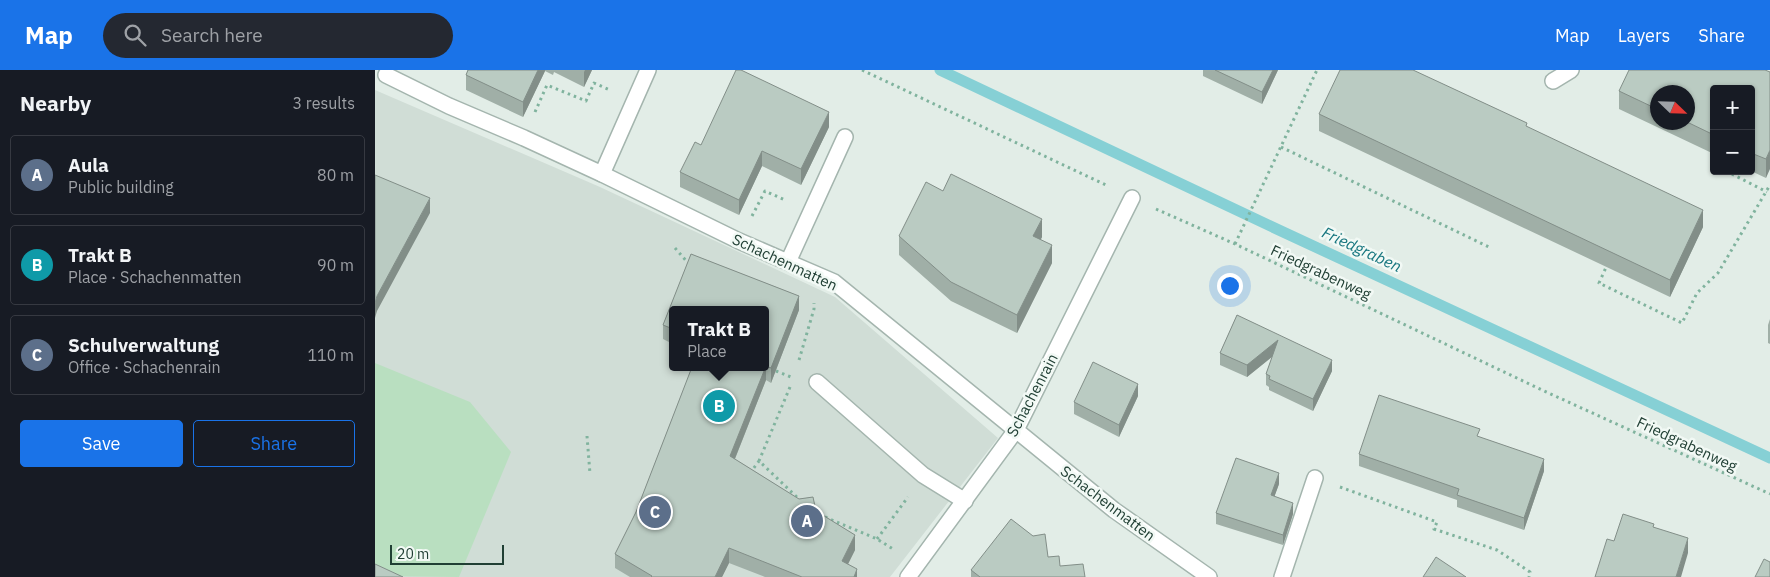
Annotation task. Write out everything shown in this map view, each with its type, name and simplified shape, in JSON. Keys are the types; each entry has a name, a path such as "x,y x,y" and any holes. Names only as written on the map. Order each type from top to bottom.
{"street":[{"path":"602,174 648,70"},
{"path":"1553,81 1571,70"},
{"name":"Schachenmatten","path":"387,72 449,106 602,174 739,241 834,282 1114,510 1209,577"},
{"path":"788,262 845,137"},
{"name":"Schachenrain","path":"908,577 1016,430 1132,198"},
{"path":"817,382 923,475 965,501"},
{"path":"1281,577 1315,478"}],"path":[{"name":"Friedgrabenweg","path":"862,70 1542,390 1770,494"},
{"path":"1235,244 1317,70"},
{"path":"524,138 547,85 586,101 594,83"},
{"path":"1281,147 1491,248"},
{"path":"1734,175 1767,192"},
{"path":"1609,262 1599,283 1682,324 1697,293 1718,273 1770,184"},
{"path":"739,241 765,191 811,212"},
{"path":"675,248 691,267"},
{"path":"799,361 814,309 815,297"},
{"path":"793,378 796,369"},
{"path":"749,474 759,461 790,386"},
{"path":"587,436 590,474"},
{"path":"759,461 806,505"},
{"path":"877,539 923,475"},
{"path":"1315,478 1437,522 1434,530 1497,550 1530,572 1529,577"},
{"path":"822,516 877,539 917,564"}],"shaded area":[{"path":"375,90 600,187 835,297 998,438 890,577 375,577"}],"green space":[{"path":"375,363 470,402 511,452 459,577 375,576"}],"building":[{"path":"468,70 538,70 523,102 466,75"},
{"path":"736,70 741,70 829,112 801,169 762,151 739,200 680,172 695,142 701,145"},
{"path":"1215,70 1273,70 1262,92"},
{"path":"1340,70 1413,70 1527,123 1526,126 1703,210 1670,280 1319,114"},
{"path":"1629,70 1765,70 1770,72 1770,150 1766,159 1755,155 1755,85 1710,85 1710,133 1695,126 1695,85 1650,85 1650,106 1619,91"},
{"path":"951,174 1042,219 1033,236 1052,245 1017,315 951,282 899,236 926,182 943,191"},
{"path":"375,175 430,198 375,303"},
{"path":"691,254 799,296 771,368 769,367 769,306 670,306"},
{"path":"669,310 669,327 663,325"},
{"path":"1237,315 1332,360 1313,399 1269,379 1270,376 1266,374 1278,340 1247,365 1220,353"},
{"path":"1093,362 1138,384 1119,425 1074,402"},
{"path":"690,371 764,371 730,456 799,499 813,497 816,511 855,535 842,561 857,569 854,577 802,577 729,548 715,577 651,577 615,554 636,512"},
{"path":"1379,395 1480,429 1477,436 1544,459 1524,518 1457,495 1459,489 1359,454"},
{"path":"1236,458 1279,473 1271,495 1293,503 1283,535 1216,513"},
{"path":"1623,514 1654,524 1653,527 1688,538 1676,577 1595,577 1607,539 1614,541"},
{"path":"1011,519 1033,536 1045,534 1048,557 1059,556 1060,566 1083,564 1085,577 980,577 971,570"},
{"path":"1436,557 1466,577 1423,577"},
{"path":"1764,559 1770,562 1770,577 1755,577"},
{"path":"375,564 403,577 375,577"}],"waterway":[{"name":"Friedgraben","path":"940,70 1770,458"}],"place":[{"name":"Trakt B","path":"719,406"},
{"name":"Schulverwaltung","path":"655,512"},
{"name":"Aula","path":"807,521"}]}
